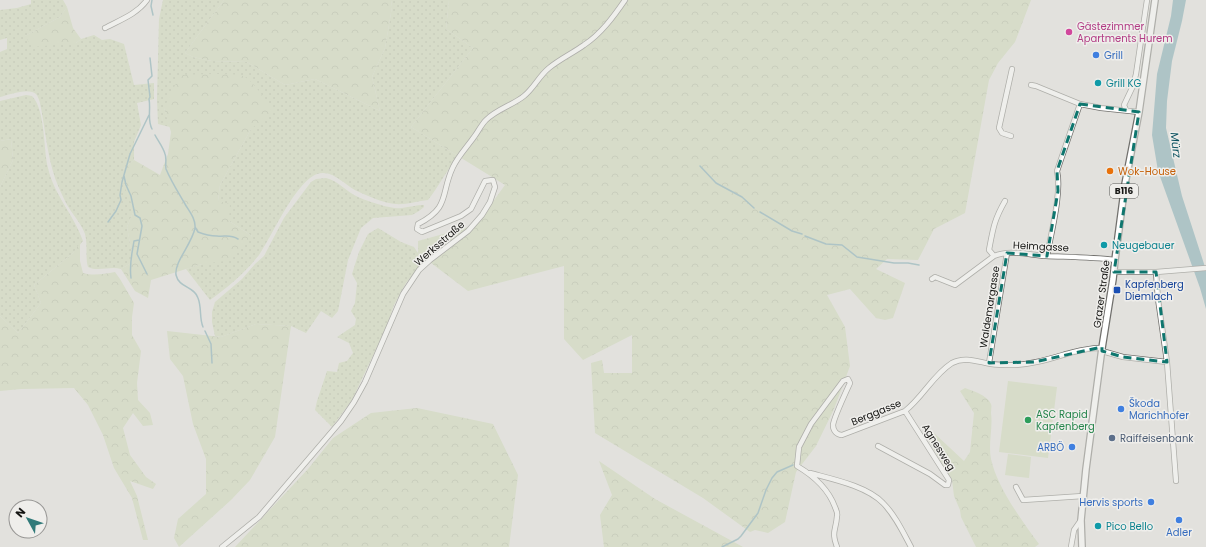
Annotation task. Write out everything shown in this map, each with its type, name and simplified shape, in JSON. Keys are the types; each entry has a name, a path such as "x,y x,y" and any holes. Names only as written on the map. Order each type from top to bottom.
{"main road":[{"name":"Grazer Straße","path":"1082,547 1083,496 1102,349 1155,0"}],"street":[{"path":"105,28 142,7 147,0"},
{"name":"Werksstraße","path":"222,547 259,517 341,421 354,402 379,350 403,294 419,270 468,231 490,202 495,187 493,180 485,181 471,209 461,216 422,232 417,229 418,224 430,218 439,208 445,195 452,168 485,120 498,110 524,96 547,69 593,39 617,13 625,0"},
{"path":"1126,110 1124,104 1134,86 1147,0"},
{"path":"1010,136 1002,133 999,128 1012,70"},
{"path":"1031,85 1080,104 1139,112"},
{"path":"1047,256 1058,191 1057,172 1080,104"},
{"path":"994,256 989,250 994,224 1005,201"},
{"name":"Heimgasse","path":"932,279 935,277 955,285 994,256 1001,253 1094,257 1115,260"},
{"name":"Waldemargasse","path":"988,363 1007,253"},
{"path":"1114,272 1156,272 1206,268"},
{"path":"1156,272 1158,299 1167,362 1176,481"},
{"name":"Berggasse","path":"837,547 833,536 838,515 832,500 822,485 809,473 797,466 799,447 811,424 846,379 849,380 850,383 833,423 835,432 842,436 905,411 912,406 940,374 953,363 961,360 968,359 988,363 1014,365 1034,362 1089,348 1102,349"},
{"path":"1102,349 1123,357 1167,362"},
{"name":"Agnesweg","path":"878,446 930,474 945,485 948,485 949,480 905,411"},
{"path":"809,473 843,481 872,494 883,503 898,524 911,547"},
{"path":"1016,487 1023,500 1083,496"},
{"name":"Grazer Straße","path":"1072,547 1074,530 1082,520"}],"highlighted area":[{"path":"1080,104 1139,112 1114,272 1156,272 1167,362 1123,357 1102,351 1102,347 1034,362 989,363 1007,253 1047,256 1058,191 1057,171"}],"green space":[{"path":"31,0 63,0 67,7 60,17 25,36 76,43 81,39 94,35 102,40 110,39 124,44 134,85 154,83 154,99 137,103 141,125 134,142 134,160 123,169 134,210 127,227 132,254 131,263 121,269 96,269 88,267 85,234 66,203 52,169 40,103 37,95 33,92 24,91 0,97 0,52 7,49 7,38 0,40 0,10 17,8 31,4"},
{"path":"163,0 224,0 185,53 193,57 212,61 247,62 285,85 315,79 380,111 372,77 385,48 392,7 391,0 449,0 446,29 473,48 411,127 458,156 428,200 407,203 390,203 376,199 353,189 332,175 323,173 314,175 305,183 287,207 254,262 210,300 186,269 202,264 252,236 229,221 218,201 220,185 251,129 164,108 170,127 158,124 157,99 159,19"},
{"path":"224,0 391,0 392,7 385,48 372,77 380,111 315,79 285,85 247,62 212,61 193,57 185,53"},
{"path":"449,0 1031,0 1015,42 998,63 989,80 965,213 934,229 918,260 887,259 876,269 905,283 893,318 885,320 876,318 850,289 827,295 845,327 850,366 834,409 816,446 796,472 785,522 768,533 755,530 750,532 703,498 595,433 591,363 602,360 604,373 632,373 632,335 583,360 564,339 564,266 468,291 418,253 418,241 476,225 505,185 411,127 473,48 446,29"},
{"path":"67,7 73,28 81,39 76,43 32,47 25,36 60,17"},
{"path":"180,75 240,75 249,80 257,88 272,111 251,129 220,185 218,201 230,204 229,221 252,236 225,261 202,264 151,280 148,298 135,291 121,269 131,263 132,254 127,227 134,210 124,186 123,169 134,160 160,175 168,154 171,132 164,108"},
{"path":"26,95 32,96 37,103 42,120 46,160 51,178 59,196 75,222 83,241 73,253 34,285 41,303 18,333 0,316 0,187 13,160 11,139 0,141 0,101"},
{"path":"11,139 13,160 0,187 0,141"},
{"path":"316,179 331,179 358,197 380,205 393,208 421,205 424,205 424,207 412,215 373,218 361,228 348,260 338,311 332,318 321,311 306,333 291,326 256,324 221,337 215,336 212,322 212,312 215,302 242,279 264,256 284,218 311,182"},
{"path":"378,228 401,242 414,247 418,253 427,259 406,283 394,305 386,328 352,400 332,427 315,410 317,401 327,371 337,372 339,363 347,361 353,353 349,343 337,337 355,325 356,319 351,311 355,303 357,283 352,274 359,252 368,234"},
{"path":"80,243 80,261 83,273 95,275 115,272 134,303 132,335 141,351 137,383 138,400 150,413 153,425 143,426 133,413 123,428 130,455 146,477 156,484 153,489 130,481 137,496 148,540 143,540 132,498 114,468 103,435 88,405 74,388 0,391 0,316 18,333 41,303 34,285 73,253"},
{"path":"256,324 291,326 275,437 250,480 231,500 179,547 174,538 178,519 206,494 206,459 193,424 183,376 170,359 167,331 221,337"},
{"name":"ASC Rapid Kapfenberg","path":"1008,381 1057,387 1048,458 999,452"},
{"path":"965,388 983,396 991,404 990,453 994,470 1004,492 1039,544 1035,547 976,547 961,517 960,510 954,496 952,480 926,436 934,433 964,461 970,452 974,413 960,391"},
{"path":"417,408 493,424 518,475 509,547 235,547 308,469 333,438 371,413"},
{"path":"1008,454 1031,457 1029,478 1005,475"},
{"path":"599,461 655,499 743,547 604,547 600,515 612,495"}],"water":[{"path":"1173,0 1186,0 1172,61 1167,101 1166,128 1182,196 1206,270 1206,309 1200,288 1158,171 1152,135 1157,74 1171,16"}],"waterway":[{"path":"152,0 151,6 153,15"},
{"path":"150,58 152,76 148,80 150,97 149,118 152,129"},
{"path":"108,222 116,211 121,200 120,195 122,182 130,154 149,115"},
{"path":"155,135 166,156 166,169 194,221 195,228 180,259 176,270 176,275 183,285 196,294 200,305 203,327"},
{"path":"700,166 716,183 742,197 754,208"},
{"path":"124,176 131,196 135,215 140,218 142,226 137,254 147,274"},
{"path":"760,212 792,231 802,234"},
{"path":"195,227 198,232 205,234 230,236 238,239"},
{"path":"805,236 826,244 842,245 857,257 894,263 919,265"},
{"path":"131,278 130,273 134,241 139,240"},
{"path":"205,331 211,344 212,363"},
{"path":"722,547 738,539 758,513 766,490 777,472 793,465"}],"place":[{"name":"Gästezimmer Apartments Hurem","path":"1069,32"},
{"name":"Grill","path":"1096,55"},
{"name":"Grill KG","path":"1098,83"},
{"name":"Wok-House","path":"1110,171"},
{"name":"Neugebauer","path":"1104,245"},
{"name":"Kapfenberg Diemlach","path":"1117,290"},
{"name":"Škoda Marichhofer","path":"1121,409"},
{"name":"ASC Rapid Kapfenberg","path":"1028,420"},
{"name":"Raiffeisenbank","path":"1112,438"},
{"name":"ARBÖ","path":"1072,447"},
{"name":"Hervis sports","path":"1151,502"},
{"name":"Adler","path":"1179,520"},
{"name":"Pico Bello","path":"1098,526"}],"water label":[{"name":"Mürz","path":"1176,145"}]}
